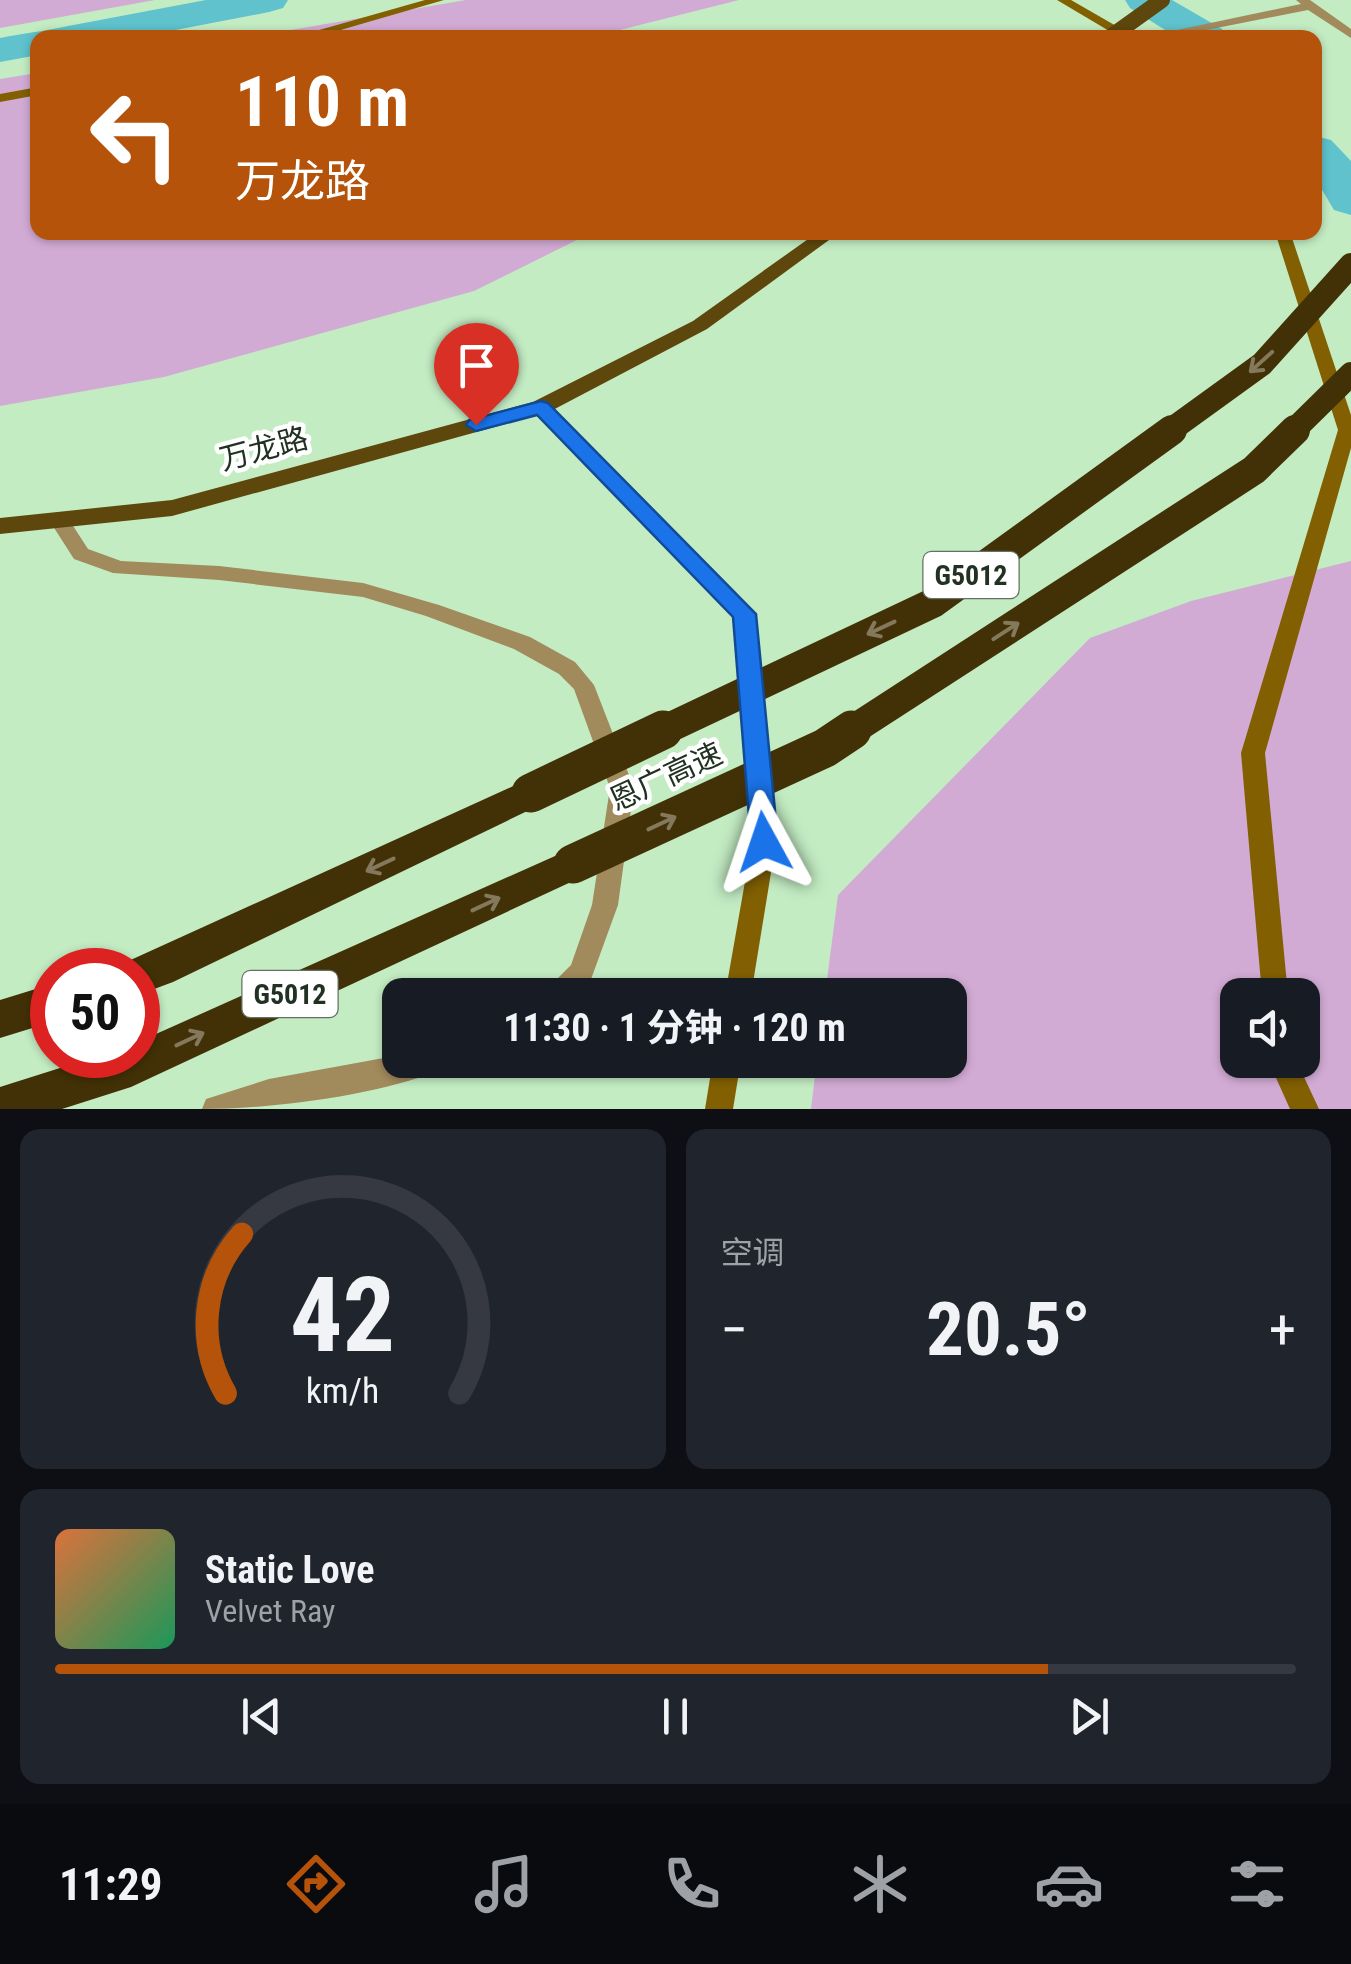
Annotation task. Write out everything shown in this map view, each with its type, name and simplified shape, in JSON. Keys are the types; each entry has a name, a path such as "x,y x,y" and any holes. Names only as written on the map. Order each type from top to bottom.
{"highway":[{"name":"恩广高速","path":"160,966 933,602 1262,364 1351,265"},
{"name":"恩广高速","path":"0,1108 131,1066 825,748 1254,470 1351,374"},
{"path":"0,1006 30,999"},
{"path":"0,1019 30,1010"}],"main road":[{"path":"326,30 438,0"},
{"path":"1063,0 1116,30"},
{"path":"1120,30 1162,0"},
{"path":"0,98 30,92"},
{"name":"万龙路","path":"0,526 172,508 541,408 700,325 820,240"},
{"path":"1273,978 1253,753 1347,430 1285,240"},
{"path":"541,408 744,614 764,842 741,978"},
{"path":"719,1109 724,1078"},
{"path":"1290,1078 1305,1109"}],"street":[{"path":"1175,30 1306,3 1351,34"},
{"path":"59,520 81,554 120,568 219,573 364,590 522,643 567,668 583,686 622,788 605,905 581,972 575,978"},
{"path":"216,1109 254,1094 382,1075"}],"shaded area":[{"path":"0,0 155,0 0,28"},
{"path":"466,0 739,0 620,30 291,30"},
{"path":"30,74 30,240 577,240 474,291 164,377 0,406 0,79"},
{"path":"1351,561 1351,1109 811,1109 815,1078 967,1078 967,978 827,978 838,895 1090,638 1191,601"}],"waterway":[{"path":"110,30 269,0"},
{"path":"1144,0 1195,30"},
{"path":"0,50 30,44"},
{"path":"1322,158 1337,174 1351,200"}],"route":[{"path":"476,425 541,408 744,614 764,842"}]}
